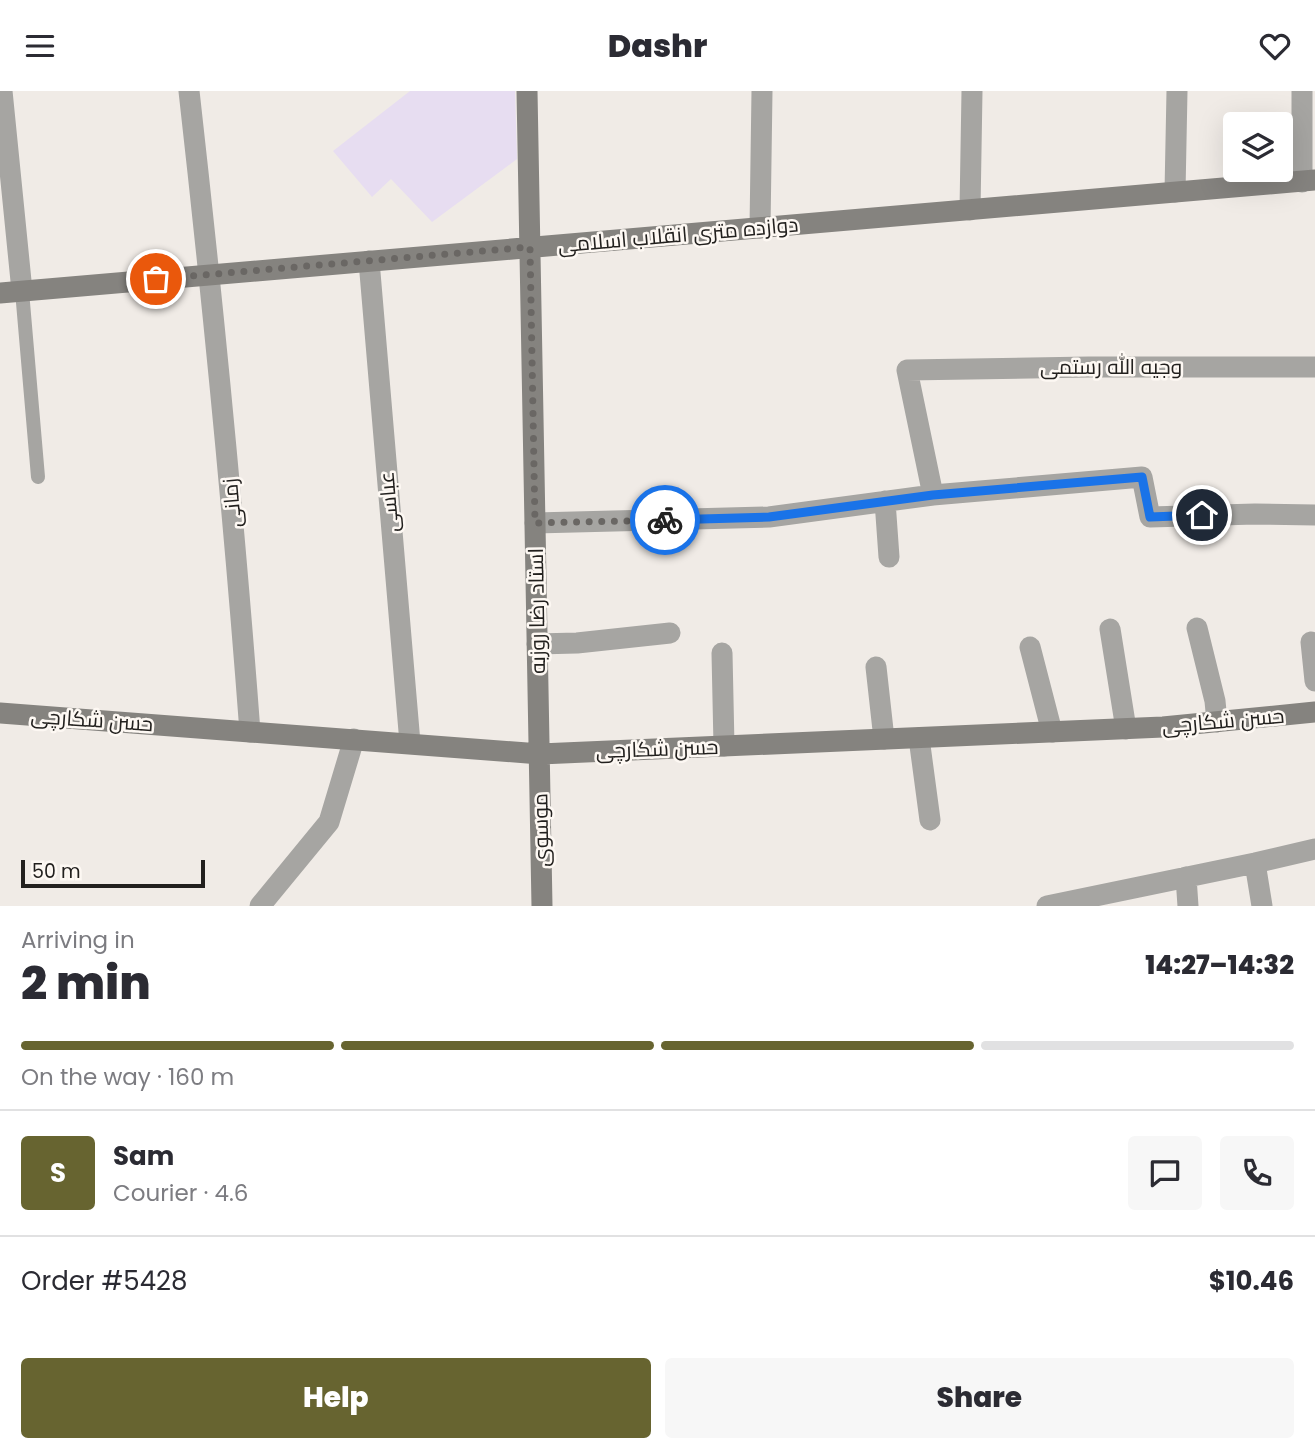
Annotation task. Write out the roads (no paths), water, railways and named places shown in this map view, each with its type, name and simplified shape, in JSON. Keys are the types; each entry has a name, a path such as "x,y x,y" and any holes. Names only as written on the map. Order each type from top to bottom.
{"street":[{"path":"2,91 22,291"},
{"name":"زمانی","path":"189,91 236,545 250,732"},
{"name":"استاد رضا روزبه","path":"527,91 540,754"},
{"path":"760,228 762,91"},
{"path":"970,210 972,91"},
{"path":"1175,193 1177,91"},
{"path":"1302,91 1309,181"},
{"name":"دوازده متری انقلاب اسلامی","path":"0,293 1309,181"},
{"name":"عباسی","path":"369,261 410,743"},
{"name":"وجیه الله رستمی","path":"933,495 907,370 1315,366"},
{"path":"535,523 769,517 933,495 1142,477 1150,517 1315,515"},
{"path":"885,501 889,557"},
{"path":"1197,628 1215,701 1217,722"},
{"path":"1110,629 1126,729"},
{"path":"537,644 578,643 670,633"},
{"path":"1311,642 1315,681"},
{"path":"1030,647 1052,732"},
{"path":"722,653 724,746"},
{"path":"876,667 884,739"},
{"name":"حسن شکارچی","path":"0,713 540,754 1126,729 1315,712"},
{"path":"919,738 930,820"},
{"path":"260,906 329,822 354,739"},
{"name":"موسوی","path":"540,754 542,906"},
{"path":"1047,906 1126,898 1186,877 1315,849"},
{"path":"1255,863 1262,906"},
{"path":"1186,877 1188,906"}],"lane":[{"path":"22,291 38,477"}]}
